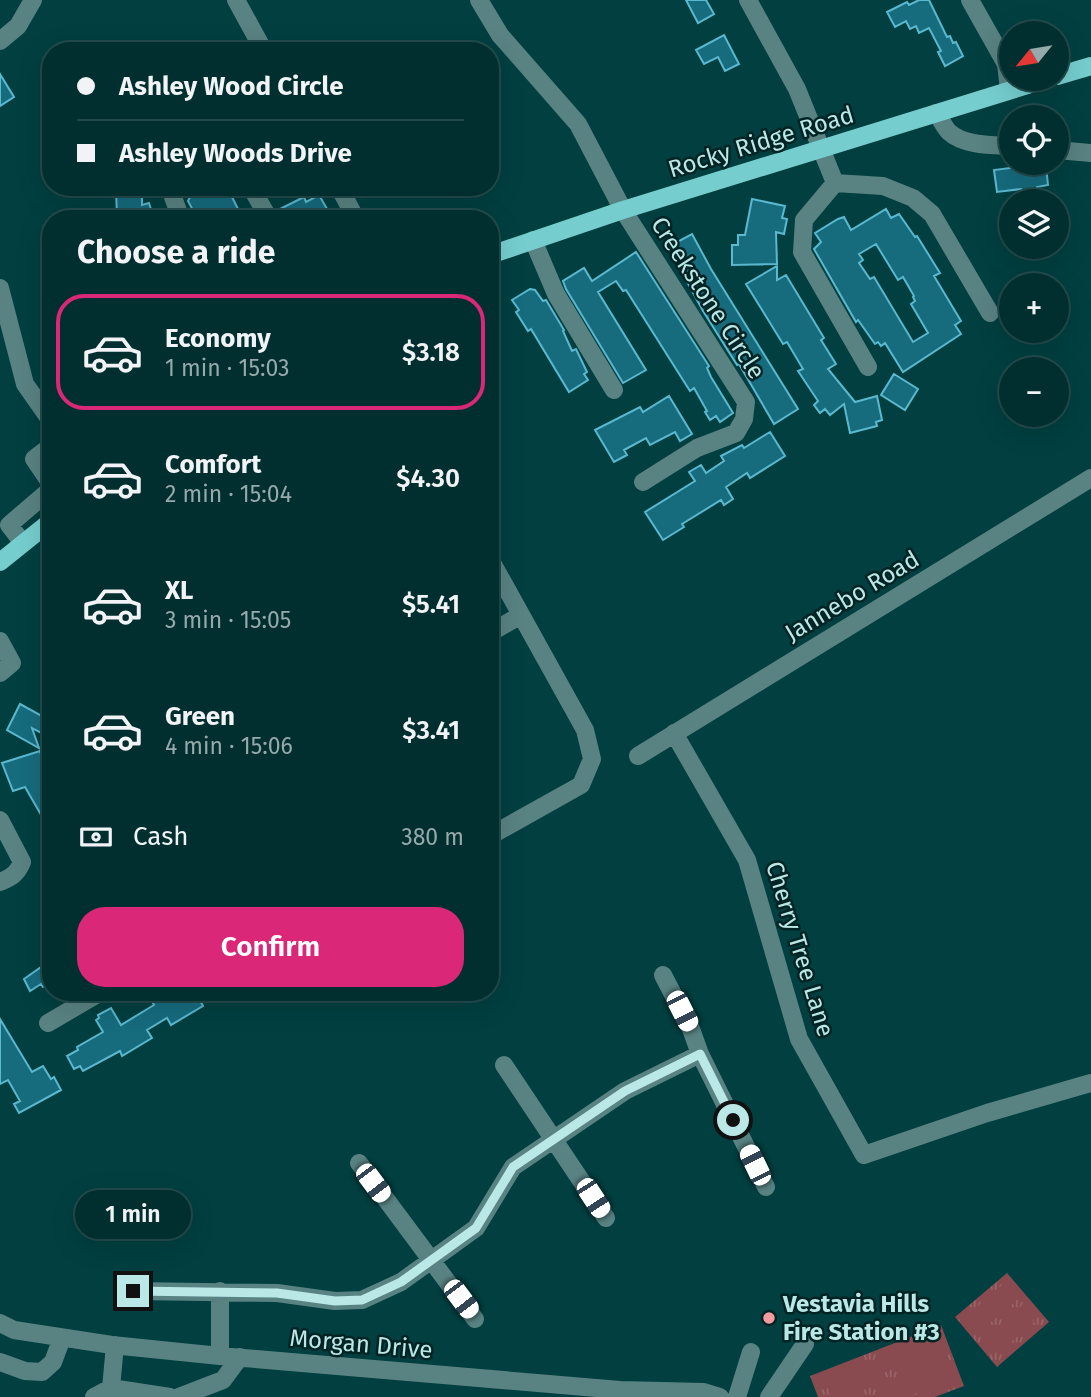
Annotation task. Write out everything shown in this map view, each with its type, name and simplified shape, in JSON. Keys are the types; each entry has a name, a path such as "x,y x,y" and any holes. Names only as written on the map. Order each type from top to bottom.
{"main road":[{"path":"1069,72 1091,66"},
{"name":"Rocky Ridge Road","path":"499,253 623,210 1006,91"},
{"path":"0,562 42,528"}],"street":[{"path":"0,41 18,26 33,0"},
{"path":"236,0 259,42"},
{"path":"480,0 500,35 578,124 623,210"},
{"path":"748,0 797,89 835,183"},
{"path":"970,0 999,52"},
{"path":"936,113 950,133 960,139 999,145"},
{"path":"1069,151 1091,153"},
{"path":"835,183 804,220 802,252 868,367"},
{"path":"835,183 883,186 913,198 932,214 990,313"},
{"name":"Creekstone Circle","path":"623,210 746,402 744,419 736,433 697,448 643,482"},
{"path":"533,240 547,277 614,390"},
{"path":"0,288 25,383 42,408"},
{"path":"42,453 34,459 42,475"},
{"name":"Jannebo Road","path":"638,756 1091,478"},
{"path":"23,543 9,524 42,497"},
{"path":"499,575 584,730 592,759 580,785 499,831"},
{"path":"499,628 521,615"},
{"path":"0,641 12,663 0,673"},
{"name":"Cherry Tree Lane","path":"674,733 747,860 799,1039 864,1155 987,1113 1091,1083"},
{"path":"0,820 22,862 12,877 0,882"},
{"path":"663,975 766,1187"},
{"path":"48,1023 86,1001"},
{"path":"133,1291 277,1293 335,1301 362,1300 401,1282 476,1228 513,1167 625,1091 700,1054"},
{"path":"504,1065 606,1218"},
{"path":"359,1163 475,1319"},
{"path":"220,1291 220,1356"},
{"name":"Morgan Drive","path":"0,1324 14,1330 62,1338 220,1356 607,1390 704,1392 720,1397"},
{"path":"0,1362 25,1371 42,1372 53,1362 62,1338"},
{"path":"769,1397 806,1344"},
{"path":"111,1388 115,1345"},
{"path":"737,1397 751,1352"},
{"path":"179,1397 223,1380 240,1357"},
{"path":"94,1397 111,1388 170,1397"}],"green space":[{"path":"1007,1273 1049,1322 997,1367 955,1317"},
{"path":"1002,1285 1016,1301 982,1330 968,1314"},
{"path":"1021,1306 1034,1322 1000,1352 987,1336"},
{"path":"941,1325 964,1386 935,1397 818,1397 810,1376"},
{"path":"930,1335 938,1355 896,1371 888,1351"},
{"path":"866,1360 873,1380 831,1396 823,1376"},
{"path":"941,1361 948,1381 906,1397 898,1378"}],"building":[{"path":"686,0 706,0 714,14 698,23"},
{"path":"919,0 929,0 947,37 950,36 953,43 956,42 963,56 945,66 938,52 941,51 929,28 919,33 916,26 910,29 906,21 895,27 887,12 907,2 909,5"},
{"path":"724,35 739,64 725,71 718,57 704,64 696,50"},
{"path":"0,74 14,97 0,106"},
{"path":"999,169 999,175 1047,175 1048,185 1037,189 999,189 997,192 994,170"},
{"path":"116,196 142,196 142,205 149,203 151,210 117,210"},
{"path":"232,196 238,210 193,210 188,201 190,197"},
{"path":"320,196 328,210 280,209 304,197 306,202"},
{"path":"752,199 785,206 782,218 787,219 784,234 776,232 777,264 732,265 732,245 738,245 738,235 745,235"},
{"path":"886,209 891,218 899,214 915,237 917,236 940,273 934,276 961,321 955,325 961,334 903,372 885,343 881,346 878,342 875,344 858,320 856,322 814,249 821,242 815,233 838,219 844,217 851,230","holes":["876,244 898,280 903,277 914,296 915,301 911,304 928,333 913,342 874,277 870,279 859,263 863,260 859,254"]},
{"path":"692,234 798,409 774,424 739,364 737,365 703,311 668,247"},
{"path":"636,252 709,366 707,368 711,377 733,413 720,422 716,416 710,420 694,388 690,391 626,290 623,291 616,281 598,292 646,370 623,383 566,289 563,281 584,268 592,281"},
{"path":"777,266 777,280 786,275 824,338 821,340 836,364 828,369 855,402 877,396 882,420 876,422 877,426 850,433 844,404 830,415 825,409 820,413 814,405 818,401 798,371 803,369 787,342 783,344 746,284"},
{"path":"530,289 535,290 543,301 546,300 564,330 572,351 576,349 587,372 584,374 588,380 569,392 531,329 528,331 516,312 519,310 512,300"},
{"path":"894,374 918,389 905,410 881,395"},
{"path":"669,396 692,434 680,441 675,432 650,445 646,438 624,450 627,455 614,462 595,430 640,407 643,412"},
{"path":"770,432 785,456 750,478 747,473 726,487 733,499 724,505 721,500 682,524 684,527 663,540 645,512 695,481 689,472 701,465 706,473 724,461 721,456 742,445 744,448"},
{"path":"20,704 42,716 42,733 32,728 39,748 7,730"},
{"path":"40,751 42,816 25,787 13,791 2,763"},
{"path":"42,966 42,986 30,991 24,979"},
{"path":"152,1001 200,1001 203,1006 171,1025 167,1018 147,1030 152,1038 122,1056 120,1051 83,1071 80,1066 74,1069 67,1056 103,1032 96,1020 98,1015 111,1008 121,1025 154,1005"},
{"path":"0,1019 32,1072 43,1066 51,1079 54,1077 61,1090 19,1113 14,1104 20,1101 8,1080 0,1084"}],"place":[{"name":"Vestavia Hills Fire Station #3","path":"769,1318"}],"route":[{"path":"133,1291 277,1293 335,1301 362,1300 401,1282 476,1228 513,1167 625,1091 700,1054 733,1120"}]}
